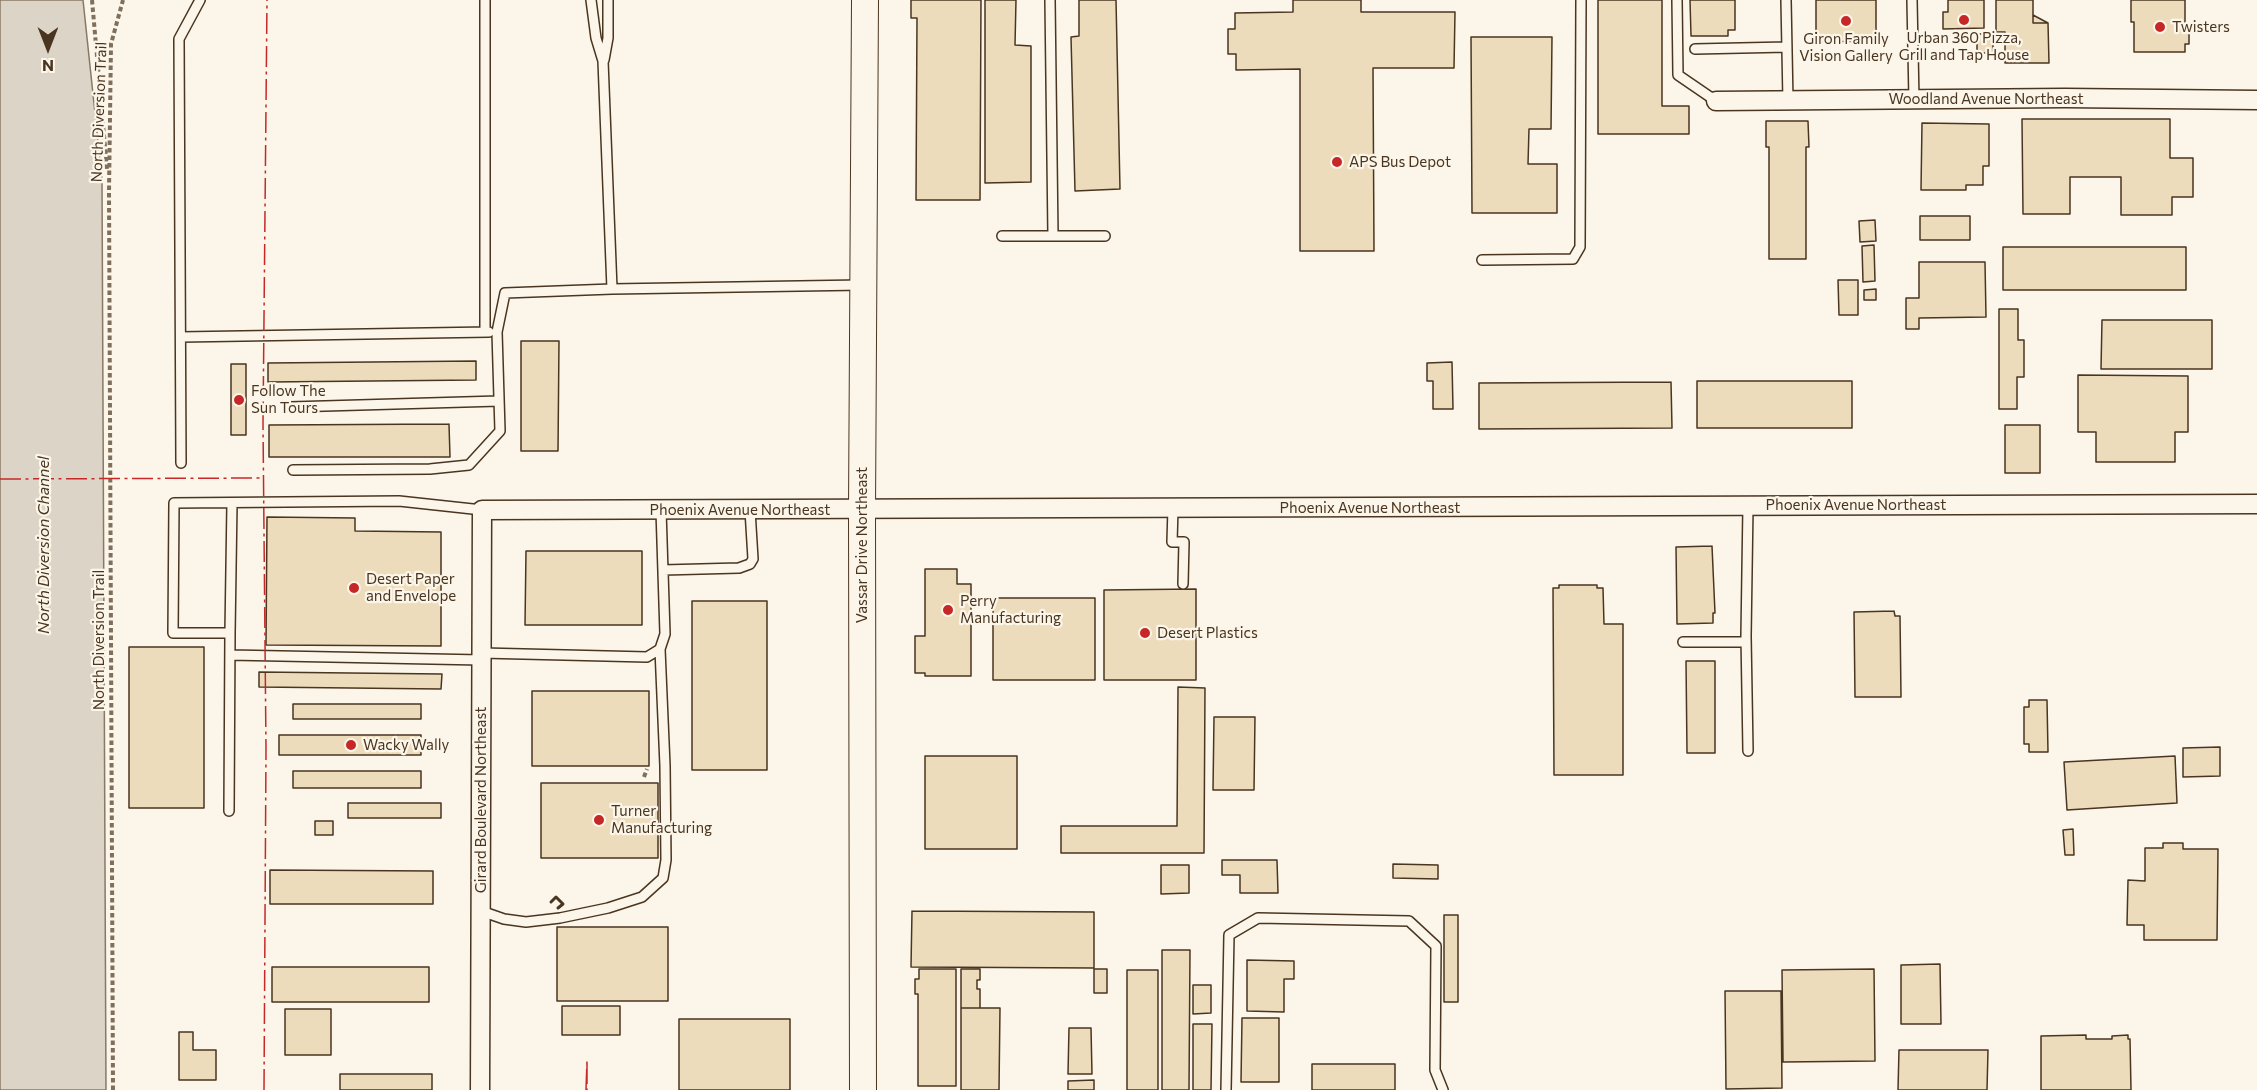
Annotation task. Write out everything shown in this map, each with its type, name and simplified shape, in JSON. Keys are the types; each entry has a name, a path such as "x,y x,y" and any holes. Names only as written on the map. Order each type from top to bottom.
{"street":[{"name":"Vassar Drive Northeast","path":"863,1090 862,510 865,0"},
{"name":"Woodland Avenue Northeast","path":"1716,101 2065,98 2257,100"},
{"name":"Phoenix Avenue Northeast","path":"482,510 2257,504"},
{"name":"Girard Boulevard Northeast","path":"480,1090 482,510"}],"lane":[{"path":"181,463 179,39 200,0"},
{"path":"485,0 485,332"},
{"path":"591,0 596,38 603,62 612,289"},
{"path":"603,62 608,38 608,0"},
{"path":"1050,0 1053,236"},
{"path":"1482,260 1574,259 1580,247 1581,0"},
{"path":"1677,0 1678,75 1716,101"},
{"path":"1786,0 1788,101"},
{"path":"1912,0 1914,100"},
{"path":"1695,49 1787,47"},
{"path":"1002,236 1105,236"},
{"path":"292,470 430,469 469,465 500,430 497,332 505,293 863,285"},
{"path":"181,337 497,332"},
{"path":"290,407 499,401"},
{"path":"230,633 174,633 174,503 399,501 482,510"},
{"path":"229,810 232,503"},
{"path":"1748,506 1746,642 1748,751"},
{"path":"1173,508 1169,542 1184,542 1183,584"},
{"path":"481,911 504,919 525,922 560,918 608,908 642,897 663,879 666,860 665,766 660,649 665,634 661,510"},
{"path":"663,570 739,568 750,564 753,559 750,510"},
{"path":"1683,642 1746,642"},
{"path":"230,655 647,657 660,649"},
{"path":"1226,1090 1228,934 1258,918 1409,921 1436,946 1435,1070 1443,1090"}],"path":[{"name":"North Diversion Trail","path":"92,0 109,191"},
{"name":"North Diversion Trail","path":"113,1090 109,191 111,44 123,0"},
{"path":"644,777 647,769"}],"water":[{"name":"North Diversion Channel","path":"0,0 83,0 102,179 106,1090 0,1090"}],"building":[{"path":"911,0 981,0 980,200 916,200 917,18 911,18"},
{"path":"985,0 1016,0 1015,45 1031,46 1031,182 985,183"},
{"path":"1079,0 1116,0 1120,189 1075,191 1071,37 1079,36"},
{"name":"APS Bus Depot","path":"1293,0 1361,0 1361,12 1455,12 1454,68 1373,68 1374,251 1300,251 1300,69 1236,70 1236,54 1228,54 1228,29 1235,29 1235,13 1293,12"},
{"path":"1598,0 1662,0 1662,106 1689,106 1689,134 1598,134"},
{"path":"1690,0 1735,0 1735,30 1728,30 1728,36 1691,36"},
{"name":"Giron Family Vision Gallery","path":"1816,0 1876,0 1876,41 1816,42"},
{"name":"Urban 360 Pizza, Grill and Tap House","path":"1948,0 1984,0 1984,28 1943,29 1943,12 1948,12"},
{"path":"1996,0 2033,0 2033,23 2048,23 2049,63 2005,63 2005,32 1996,32"},
{"name":"Twisters","path":"2131,0 2185,0 2185,30 2189,30 2189,44 2185,44 2185,52 2134,52"},
{"path":"2033,15 2048,23 2033,23"},
{"path":"1977,34 1993,34 1993,53 1977,53"},
{"path":"1471,37 1552,37 1551,129 1529,129 1528,164 1557,164 1557,213 1472,213"},
{"path":"2022,119 2170,119 2170,158 2193,158 2193,197 2172,197 2172,215 2121,215 2121,177 2070,177 2070,214 2023,214"},
{"path":"1766,121 1808,121 1806,259 1769,259 1769,147 1766,147"},
{"path":"1922,123 1989,124 1989,166 1983,166 1983,185 1966,185 1966,190 1921,190"},
{"path":"1920,216 1970,216 1970,240 1920,240"},
{"path":"1875,220 1876,241 1860,242 1859,221"},
{"path":"1874,245 1875,281 1863,282 1862,246"},
{"path":"2003,247 2186,247 2186,290 2003,290"},
{"path":"1919,262 1985,262 1986,317 1919,318 1919,329 1906,329 1906,298 1919,298"},
{"path":"1838,280 1858,280 1858,315 1839,315"},
{"path":"1876,289 1876,300 1864,300 1864,290"},
{"path":"1999,309 2018,309 2018,340 2024,340 2024,377 2017,377 2017,409 1999,409"},
{"path":"2102,320 2212,320 2212,369 2101,369"},
{"path":"521,341 559,341 558,451 521,451"},
{"path":"476,361 476,380 268,382 268,363"},
{"path":"1452,362 1453,409 1433,409 1433,381 1427,381 1427,363"},
{"name":"Follow The Sun Tours","path":"231,364 246,364 246,435 231,435"},
{"path":"2078,375 2188,376 2188,432 2175,432 2175,462 2096,462 2096,432 2078,432"},
{"path":"1697,381 1852,381 1852,428 1697,428"},
{"path":"1671,382 1672,428 1479,429 1479,383"},
{"path":"449,424 450,457 269,457 269,425"},
{"path":"2005,425 2040,425 2040,473 2005,473"},
{"name":"Desert Paper and Envelope","path":"267,517 355,518 355,531 441,532 441,646 266,645"},
{"path":"1712,546 1715,613 1713,613 1713,623 1677,624 1676,547"},
{"path":"526,551 642,551 642,625 525,625"},
{"name":"Perry Manufacturing","path":"925,569 957,569 957,584 971,584 971,676 925,676 925,673 915,673 915,636 925,636"},
{"path":"1559,585 1597,585 1597,588 1603,588 1604,624 1623,624 1623,775 1554,775 1553,588 1559,588"},
{"path":"1196,589 1196,680 1104,680 1104,590"},
{"path":"993,598 1095,598 1095,680 993,680"},
{"path":"692,601 767,601 767,770 692,770"},
{"path":"1894,611 1895,616 1900,616 1901,697 1855,697 1854,612"},
{"path":"129,647 204,647 204,808 129,808"},
{"path":"1686,661 1715,661 1715,753 1687,753"},
{"path":"259,672 442,674 441,689 259,687"},
{"path":"1178,687 1205,688 1204,853 1061,853 1061,826 1177,826"},
{"path":"532,691 649,691 649,766 532,766"},
{"path":"2029,700 2047,700 2048,752 2029,752 2029,744 2024,744 2024,707 2029,707"},
{"path":"293,704 421,704 421,719 293,719"},
{"path":"1214,717 1255,717 1254,790 1213,790"},
{"path":"279,735 421,735 421,755 279,755"},
{"path":"2220,747 2220,776 2183,777 2183,748"},
{"path":"925,756 1017,756 1017,849 925,849"},
{"path":"2175,756 2177,803 2067,810 2064,762"},
{"path":"293,771 421,771 421,788 293,788"},
{"name":"Turner Manufacturing","path":"541,783 658,783 658,858 541,858"},
{"path":"348,803 441,803 441,818 348,818"},
{"path":"315,821 333,821 333,835 315,835"},
{"path":"2073,829 2074,855 2065,855 2063,830"},
{"path":"2163,843 2183,843 2183,849 2218,849 2217,940 2144,940 2144,925 2127,925 2128,880 2145,881 2145,848 2163,848"},
{"path":"1222,860 1277,860 1278,893 1240,893 1240,875 1222,875"},
{"path":"1393,864 1438,865 1438,879 1393,878"},
{"path":"1161,865 1189,865 1189,893 1161,894"},
{"path":"270,870 433,871 433,904 270,904"},
{"path":"912,911 1094,912 1094,968 911,967"},
{"path":"1444,915 1458,915 1458,1002 1444,1002"},
{"path":"557,927 668,927 668,1001 557,1001"},
{"path":"1162,950 1190,950 1189,1090 1162,1090"},
{"path":"1247,960 1294,961 1294,979 1284,979 1284,1012 1247,1011"},
{"path":"1940,964 1941,1024 1901,1024 1901,965"},
{"path":"272,967 429,967 429,1002 272,1002"},
{"path":"919,969 956,969 956,1086 918,1086 918,994 915,994 915,979 919,979"},
{"path":"961,969 980,969 977,989 980,989 980,1008 961,1008"},
{"path":"1094,969 1107,969 1107,993 1094,993"},
{"path":"1874,969 1875,1061 1783,1062 1782,970"},
{"path":"1127,970 1158,970 1158,1090 1127,1090"},
{"path":"1193,985 1211,985 1211,1013 1193,1014"},
{"path":"1725,991 1781,991 1782,1088 1726,1089"},
{"path":"562,1006 620,1006 620,1035 562,1035"},
{"path":"961,1008 1000,1008 999,1090 961,1090"},
{"path":"285,1009 331,1009 331,1055 285,1055"},
{"path":"1242,1018 1279,1018 1279,1082 1241,1082"},
{"path":"679,1019 790,1019 790,1090 679,1090"},
{"path":"1193,1024 1212,1024 1211,1090 1193,1090"},
{"path":"1069,1028 1091,1028 1092,1074 1068,1074"},
{"path":"179,1032 193,1032 193,1050 216,1050 216,1080 179,1080"},
{"path":"2086,1035 2086,1039 2112,1039 2112,1036 2128,1035 2131,1090 2041,1090 2041,1036"},
{"path":"1899,1050 1988,1050 1987,1090 1898,1090"},
{"path":"1312,1064 1395,1064 1395,1090 1312,1090"},
{"path":"340,1074 432,1074 432,1090 340,1090"},
{"path":"1094,1080 1094,1090 1068,1090 1068,1081"}],"wall":[{"path":"551,902 556,897 563,904 558,908"}],"power":[{"path":"264,1090 266,749 263,424 267,0"},
{"path":"0,479 263,478"},
{"path":"586,1090 587,1060 587,1090"}],"place":[{"name":"Urban 360 Pizza, Grill and Tap House","path":"1964,20"},
{"name":"Giron Family Vision Gallery","path":"1846,21"},
{"name":"Twisters","path":"2160,27"},
{"name":"APS Bus Depot","path":"1337,162"},
{"name":"Follow The Sun Tours","path":"239,400"},
{"name":"Desert Paper and Envelope","path":"354,588"},
{"name":"Perry Manufacturing","path":"948,610"},
{"name":"Desert Plastics","path":"1145,633"},
{"name":"Wacky Wally","path":"351,745"},
{"name":"Turner Manufacturing","path":"599,820"}]}
